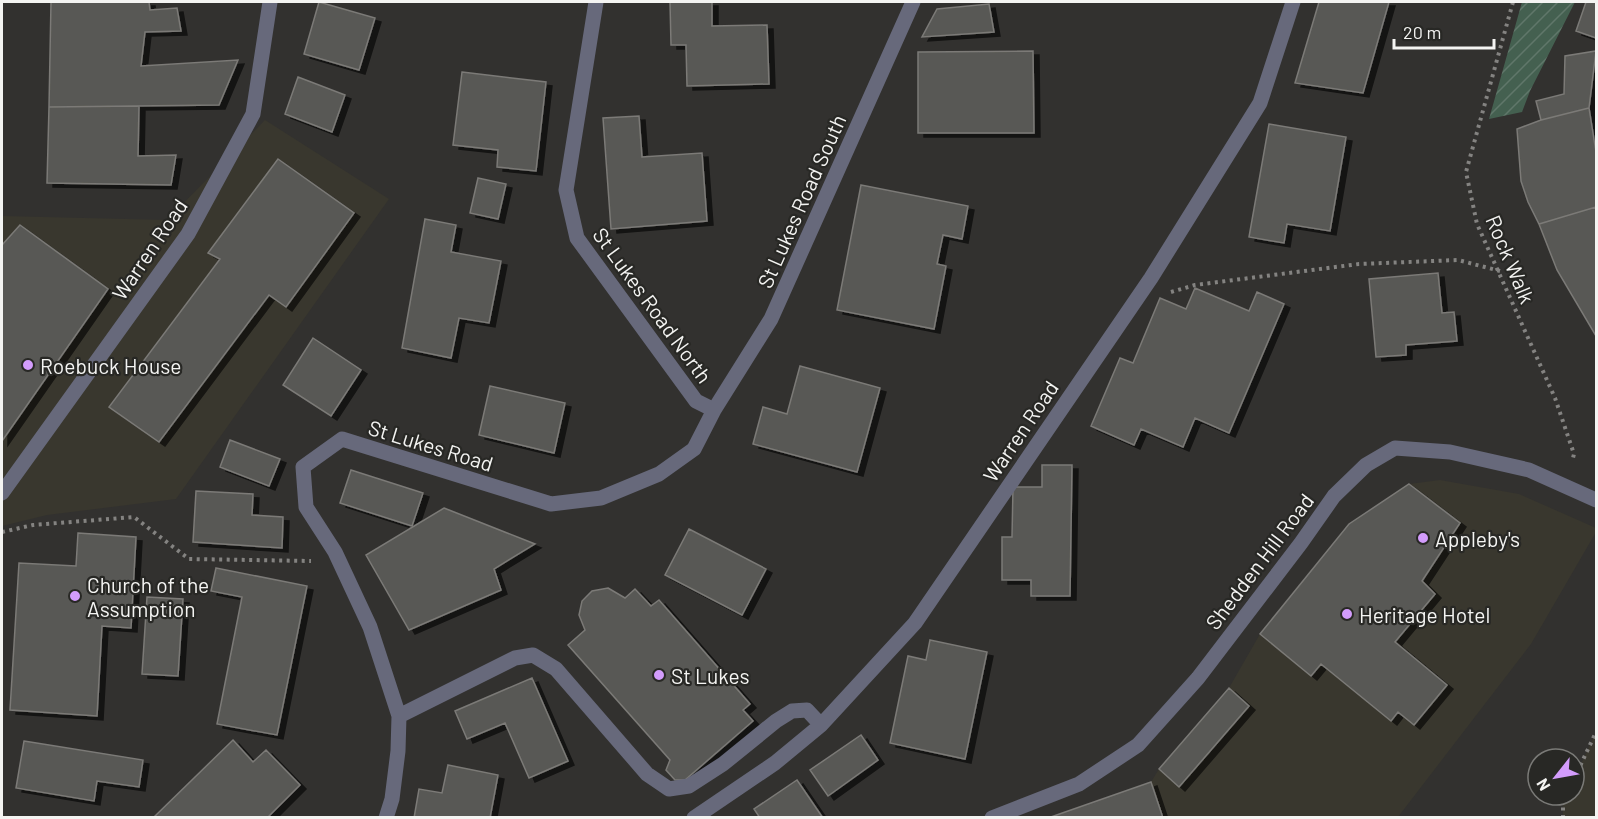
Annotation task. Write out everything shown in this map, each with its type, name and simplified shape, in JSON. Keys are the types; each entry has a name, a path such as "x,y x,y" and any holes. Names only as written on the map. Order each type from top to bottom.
{"street":[{"name":"Warren Road","path":"2,493 188,234 253,114 270,2"},
{"name":"St Lukes Road North","path":"596,2 566,190 577,238 696,401 714,410"},
{"name":"St Lukes Road South","path":"714,410 771,319 913,2"},
{"name":"Warren Road","path":"694,818 775,763 821,725 915,622 1151,278 1260,103 1293,2"},
{"name":"St Lukes Road","path":"386,818 395,780 399,716 370,627 334,552 306,507 303,468 342,440 551,504 601,498 659,474 693,449 714,410"},
{"name":"Shedden Hill Road","path":"992,818 1079,784 1138,745 1197,678 1301,543 1334,496 1366,465 1395,448 1450,452 1529,470 1596,500"},
{"path":"399,716 515,658 533,655 556,669 648,774 669,789 689,786 723,764 776,721 792,711 807,710 821,725"}],"path":[{"name":"Rock Walk","path":"1513,2 1476,128 1466,172 1477,224 1554,398 1574,454"},
{"path":"1151,278 1172,292 1196,285 1359,264 1458,260 1500,272"},
{"path":"2,532 33,525 134,517 189,560 311,561 334,552"},
{"path":"1586,753 1596,732"}],"shaded area":[{"path":"265,120 389,199 176,499 47,515 2,526 2,216 167,220"},
{"path":"1440,480 1519,494 1596,528 1596,532 1531,644 1398,817 1048,818 1151,782 1159,769 1229,688 1260,634 1349,524 1409,484"},
{"path":"1596,732 1596,817 1563,817 1563,807 1586,807 1586,753"}],"green space":[{"path":"1522,2 1575,2 1530,91 1522,112 1489,119"}],"building":[{"path":"51,2 149,2 150,10 177,8 181,31 145,32 141,66 238,60 219,105 49,107"},
{"path":"319,2 375,18 359,70 304,54"},
{"path":"670,2 712,2 712,26 767,25 769,84 687,86 686,45 671,45"},
{"path":"1319,2 1389,2 1363,93 1295,83"},
{"path":"1586,2 1596,2 1596,38 1576,31"},
{"path":"989,4 994,32 922,37 937,9"},
{"path":"1033,51 1034,133 918,133 918,52"},
{"path":"1596,51 1589,108 1541,120 1536,101 1564,94 1565,56"},
{"path":"462,72 546,82 536,171 497,167 498,150 453,145"},
{"path":"298,77 345,95 332,132 285,114"},
{"path":"139,106 138,156 176,155 171,185 47,183 49,107"},
{"path":"1589,108 1596,152 1596,207 1539,224 1521,181 1517,129 1541,120"},
{"path":"639,116 642,157 702,153 707,221 611,229 603,118"},
{"path":"1269,124 1346,137 1330,231 1287,224 1284,243 1249,237"},
{"path":"278,159 354,213 286,307 269,295 159,442 109,407 220,259 208,253"},
{"path":"478,178 506,184 498,219 470,213"},
{"path":"861,185 968,206 962,239 943,235 937,264 946,266 934,329 837,310"},
{"path":"1596,207 1596,336 1557,270 1539,224"},
{"path":"425,219 456,225 451,252 501,261 489,323 459,318 451,358 402,348"},
{"name":"Roebuck House","path":"20,225 108,289 2,441 2,245"},
{"path":"1438,273 1442,313 1454,312 1457,341 1406,345 1406,355 1376,357 1369,279"},
{"path":"1195,288 1249,311 1257,292 1284,304 1229,433 1195,418 1183,447 1141,429 1134,445 1091,426 1120,358 1133,363 1160,298 1186,309"},
{"path":"313,338 361,370 331,416 283,385"},
{"path":"800,366 880,388 857,472 753,444 763,407 787,414"},
{"path":"490,386 565,403 554,453 479,435"},
{"path":"230,440 280,459 269,486 220,467"},
{"path":"1042,465 1072,465 1070,596 1031,596 1031,580 1002,580 1002,537 1012,537 1013,487 1042,487"},
{"path":"351,470 423,493 412,526 340,503"},
{"name":"Heritage Hotel","path":"1409,484 1460,523 1422,581 1435,594 1395,642 1447,685 1414,725 1398,712 1391,721 1321,664 1311,676 1260,634 1349,524"},
{"path":"196,491 253,494 252,515 283,517 282,548 193,542"},
{"path":"444,508 535,544 494,569 501,590 409,630 366,555"},
{"path":"689,529 766,569 742,615 665,575"},
{"name":"Church of the Assumption","path":"78,533 136,537 131,628 102,626 97,716 10,710 19,563 76,566"},
{"path":"216,568 307,586 277,735 217,724 242,597 211,591"},
{"name":"St Lukes","path":"608,588 625,598 635,589 651,606 659,600 750,704 743,710 753,721 685,780 675,780 666,770 670,760 568,645 585,630 579,615 582,601 592,591"},
{"path":"147,597 183,599 178,676 142,674"},
{"path":"930,640 987,652 965,759 890,743 908,656 926,660"},
{"path":"532,678 568,761 529,778 505,723 467,739 455,711"},
{"path":"1229,688 1249,706 1179,787 1159,769"},
{"path":"861,735 878,760 828,796 810,770"},
{"path":"233,740 253,762 266,750 300,785 267,818 153,818"},
{"path":"24,741 143,760 139,787 97,781 94,801 16,788"},
{"path":"448,765 498,775 490,818 414,818 419,789 442,793"},
{"path":"797,780 823,818 760,818 754,809"},
{"path":"1151,782 1163,818 1048,818"}],"place":[{"name":"Roebuck House","path":"28,365"},
{"name":"Appleby's","path":"1423,538"},
{"name":"Church of the Assumption","path":"75,596"},
{"name":"Heritage Hotel","path":"1347,614"},
{"name":"St Lukes","path":"659,675"}]}
